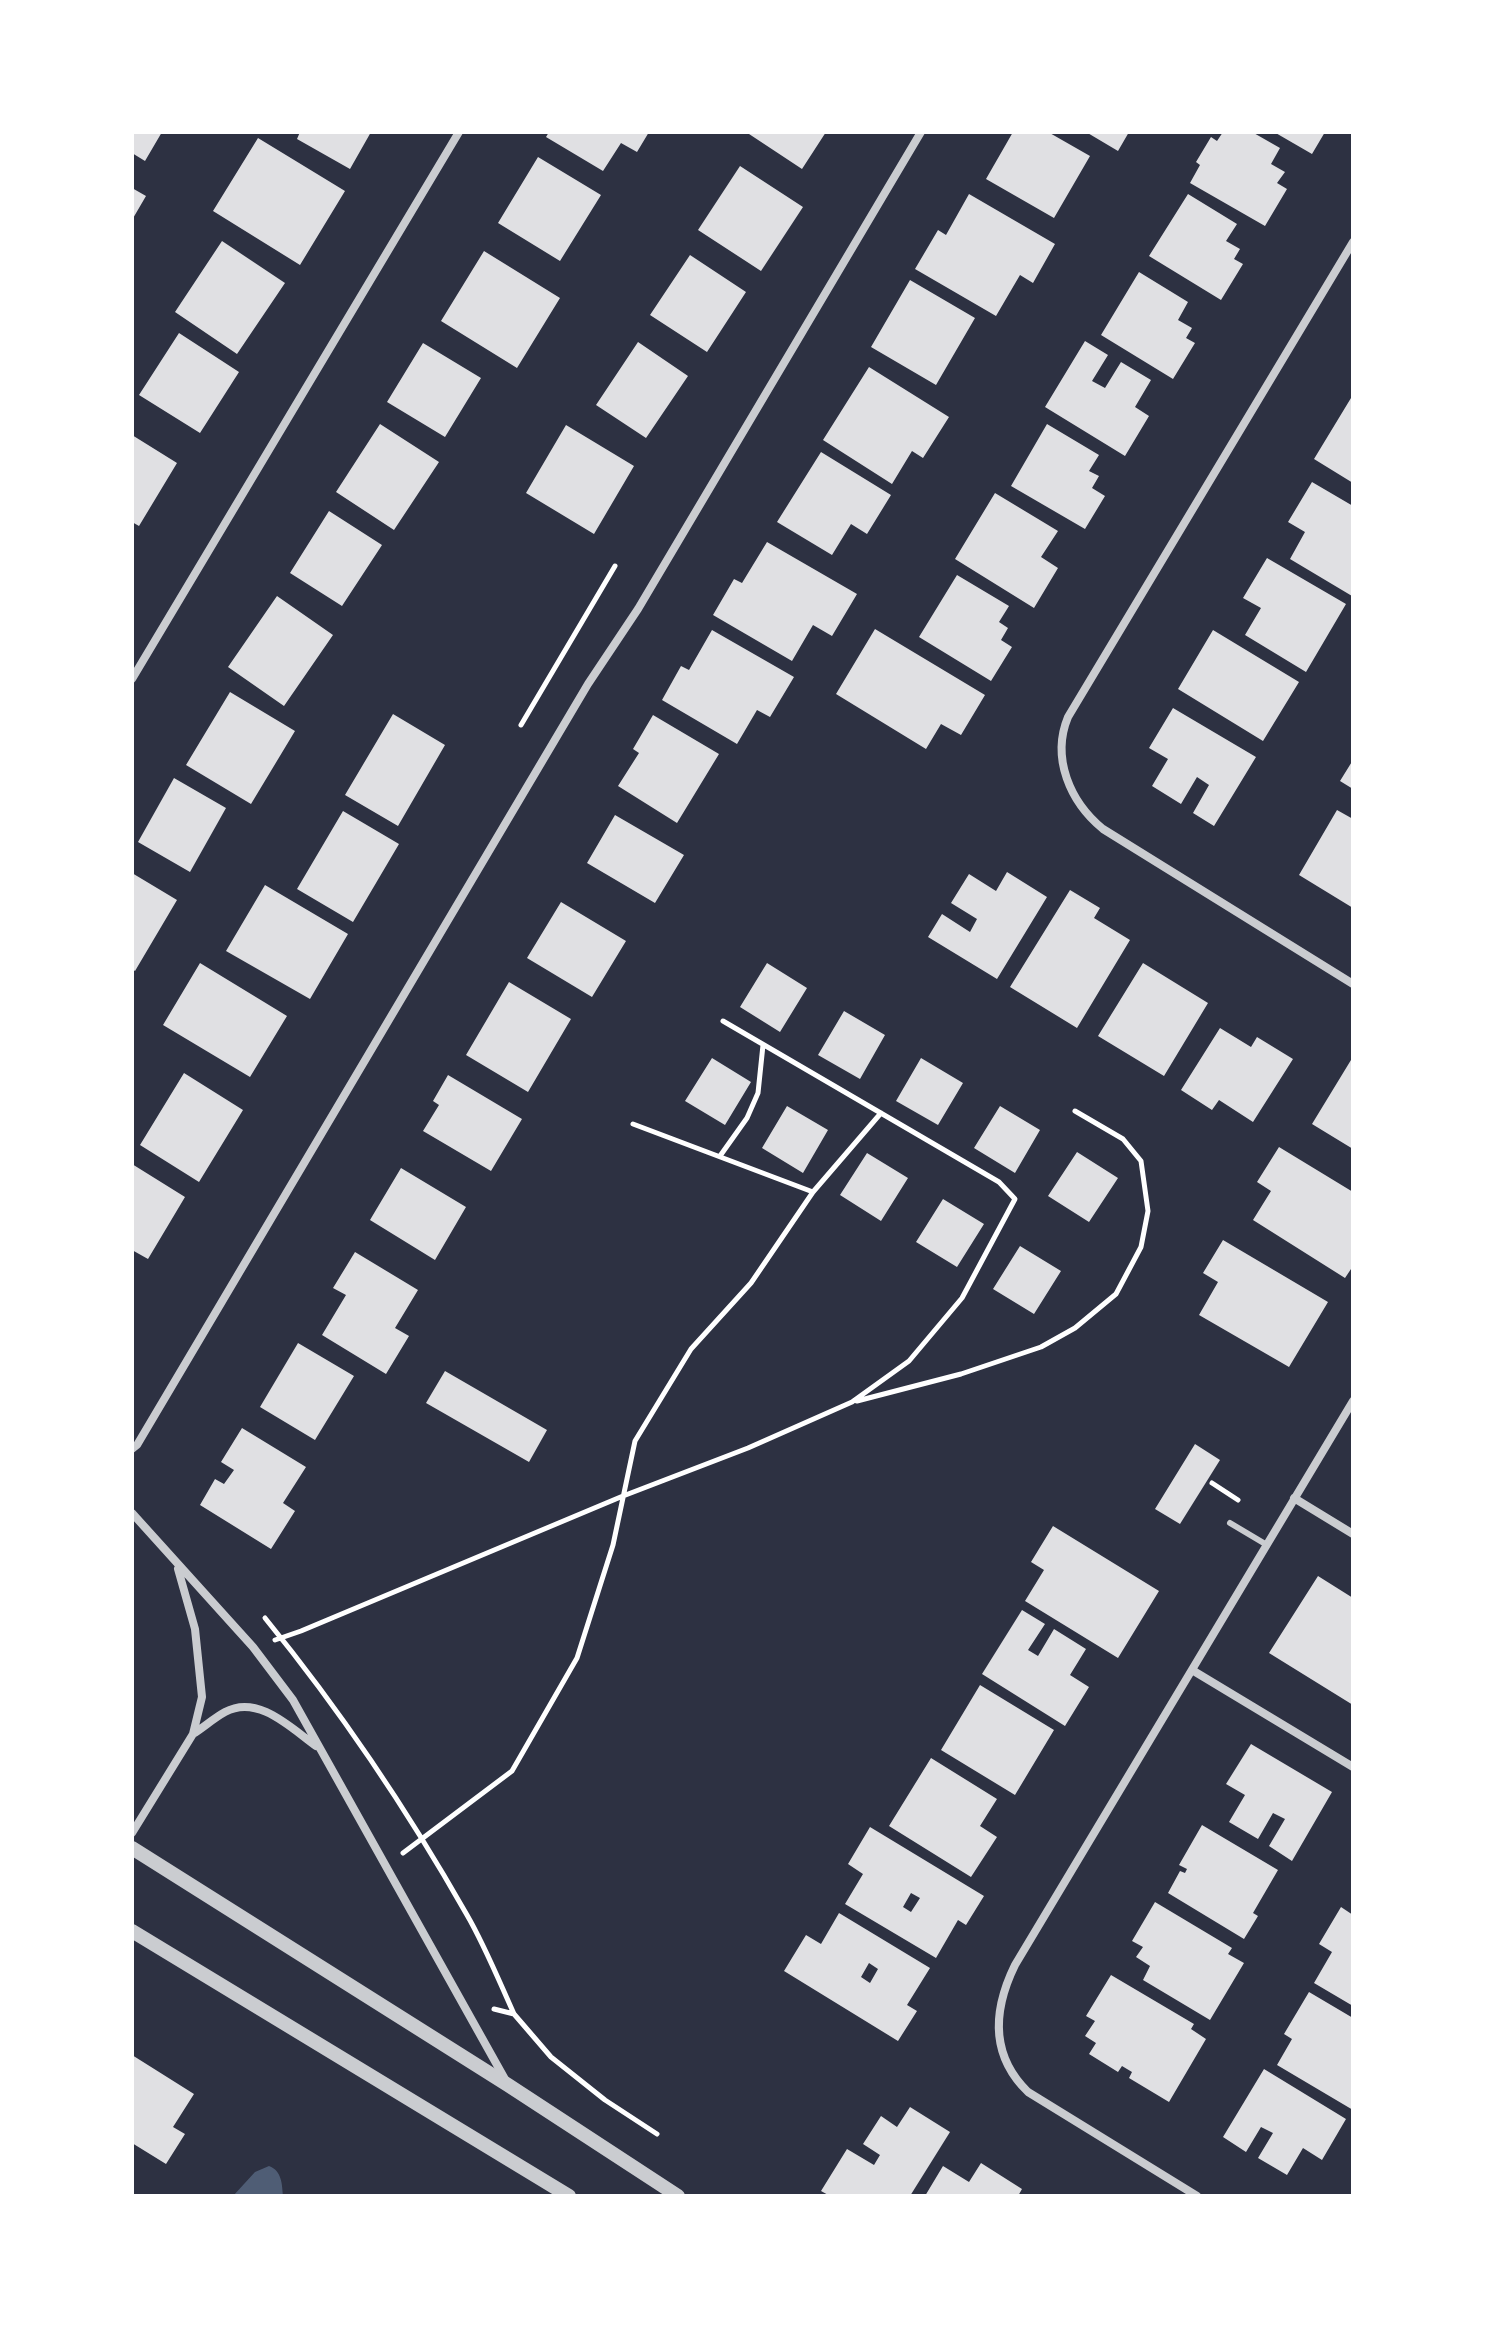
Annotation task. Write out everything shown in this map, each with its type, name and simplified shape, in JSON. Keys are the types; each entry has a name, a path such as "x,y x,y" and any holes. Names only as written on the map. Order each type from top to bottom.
{"street":[{"path":"132,679 459,132"},
{"path":"132,1449 921,132"},
{"path":"1353,242 1068,717 1060,743 1062,766 1080,803 1090,818 1103,829 1353,984"},
{"path":"1197,2196 1028,2092 1013,2077 1002,2050 999,2008 1015,1965 1353,1401"},
{"path":"1294,1498 1353,1534"},
{"path":"132,1513 253,1647 293,1700 508,2085"},
{"path":"132,1833 193,1734 202,1697 195,1629 177,1565"},
{"path":"1192,1670 1353,1767"},
{"path":"193,1734 228,1711 242,1707 256,1708 271,1713 320,1748"},
{"path":"132,1848 678,2196"},
{"path":"132,1931 569,2196"}],"lane":[{"path":"1230,1523 1267,1545"}],"path":[{"path":"521,725 615,566"},
{"path":"723,1021 999,1182 1015,1199 962,1298 909,1361 852,1402"},
{"path":"720,1156 747,1118 758,1093 763,1045"},
{"path":"253,1647 748,1448 852,1402 961,1374 1041,1347 1075,1328 1116,1294 1141,1247 1148,1211 1141,1161 1123,1139 1075,1111"},
{"path":"385,1866 512,1771 577,1658 613,1545 635,1441 691,1349 751,1283 813,1192 881,1113"},
{"path":"633,1124 813,1192"},
{"path":"1212,1483 1247,1505"},
{"path":"265,1618 313,1677 421,1840 468,1917 514,2014 551,2057 605,2100 657,2134"},
{"path":"489,2008 514,2014"}],"water":[{"path":"269,2166 279,2175 283,2196 233,2196 255,2172"}],"building":[{"path":"132,132 162,132 145,161 132,153"},
{"path":"300,132 371,132 350,169 297,139"},
{"path":"549,132 649,132 637,152 621,143 603,171 546,137"},
{"path":"746,132 826,132 802,169"},
{"path":"1013,132 1048,132 1090,156 1054,218 986,179"},
{"path":"1086,132 1129,132 1118,151"},
{"path":"1223,132 1252,132 1280,148 1271,164 1285,172 1277,183 1287,189 1265,226 1190,183 1200,165 1196,162 1211,137 1217,141"},
{"path":"1274,132 1325,132 1312,154"},
{"path":"258,138 345,191 300,265 213,211"},
{"path":"538,157 601,195 560,261 498,223"},
{"path":"740,166 803,207 761,271 698,230"},
{"path":"132,188 146,196 132,220"},
{"path":"969,194 1055,244 1033,283 1020,275 996,316 915,269 938,230 946,235"},
{"path":"1188,194 1237,224 1226,241 1240,249 1234,259 1243,264 1221,300 1149,256"},
{"path":"222,241 285,283 237,354 175,312"},
{"path":"484,251 560,298 517,368 441,321"},
{"path":"690,255 746,292 707,352 650,315"},
{"path":"1139,272 1188,302 1178,320 1192,328 1186,338 1195,343 1173,379 1101,335"},
{"path":"910,280 975,318 936,385 871,347"},
{"path":"179,333 239,372 200,433 139,395"},
{"path":"1085,341 1108,355 1092,381 1105,388 1121,362 1151,380 1135,407 1149,416 1125,456 1045,407"},
{"path":"638,342 688,376 646,438 596,405"},
{"path":"423,343 481,378 445,437 387,402"},
{"path":"869,367 949,417 923,458 912,451 892,484 823,440"},
{"path":"1351,398 1353,400 1353,483 1314,459"},
{"path":"380,424 439,462 394,530 336,492"},
{"path":"1047,424 1099,455 1089,471 1099,476 1092,488 1105,496 1085,529 1011,486"},
{"path":"566,425 634,466 594,534 526,493"},
{"path":"132,435 177,463 139,526 132,522"},
{"path":"821,452 891,495 867,534 851,524 832,555 777,522"},
{"path":"1312,482 1353,506 1352,596 1290,559 1305,532 1288,522"},
{"path":"995,493 1058,531 1041,557 1058,568 1034,608 955,559"},
{"path":"329,511 382,545 342,606 290,573"},
{"path":"767,542 857,594 832,636 813,625 792,661 713,615 734,579 742,583"},
{"path":"1267,558 1346,604 1306,672 1245,635 1261,608 1243,598"},
{"path":"957,575 1009,606 999,622 1008,628 1001,640 1012,647 991,681 919,637"},
{"path":"277,596 333,635 284,706 228,667"},
{"path":"875,629 985,695 961,735 941,724 926,749 836,694"},
{"path":"712,630 794,677 770,717 757,710 737,744 662,700 681,666 689,670"},
{"path":"1213,630 1299,682 1263,741 1178,689"},
{"path":"230,692 295,731 251,804 186,765"},
{"path":"1173,708 1256,757 1214,826 1193,813 1209,785 1197,777 1181,804 1152,786 1168,759 1149,748"},
{"path":"393,714 445,745 398,826 345,795"},
{"path":"653,715 719,754 677,823 618,786 639,753 633,749"},
{"path":"1353,760 1353,789 1340,781"},
{"path":"174,778 226,808 190,872 138,842"},
{"path":"1337,810 1353,819 1353,908 1299,875"},
{"path":"343,811 399,844 353,922 297,889"},
{"path":"615,815 684,855 655,903 587,863"},
{"path":"1007,872 1047,897 997,979 928,937 942,914 970,932 977,919 951,903 969,874 996,891"},
{"path":"132,873 177,900 135,971 132,969"},
{"path":"265,885 348,934 310,999 226,951"},
{"path":"1070,890 1100,908 1094,918 1130,940 1077,1028 1010,987"},
{"path":"561,902 626,941 592,997 527,958"},
{"path":"200,963 287,1016 250,1077 163,1025"},
{"path":"767,963 807,988 780,1032 740,1007"},
{"path":"1143,963 1208,1003 1164,1076 1098,1036"},
{"path":"509,982 571,1019 528,1092 466,1055"},
{"path":"844,1011 885,1035 860,1079 818,1055"},
{"path":"1220,1028 1251,1047 1257,1037 1293,1059 1253,1122 1219,1100 1212,1110 1181,1090"},
{"path":"712,1058 751,1082 725,1125 685,1101"},
{"path":"921,1058 963,1083 938,1125 896,1101"},
{"path":"1351,1060 1353,1062 1353,1149 1312,1124"},
{"path":"184,1073 243,1110 199,1182 140,1145"},
{"path":"448,1075 522,1119 491,1171 423,1131 439,1105 433,1101"},
{"path":"787,1106 828,1130 803,1173 762,1148"},
{"path":"1000,1106 1040,1130 1015,1173 974,1148"},
{"path":"1279,1147 1353,1192 1353,1266 1345,1278 1253,1220 1271,1191 1257,1182"},
{"path":"1077,1152 1118,1178 1089,1222 1048,1196"},
{"path":"867,1153 908,1178 881,1221 840,1195"},
{"path":"132,1164 185,1197 148,1259 132,1250"},
{"path":"401,1168 466,1207 435,1260 370,1220"},
{"path":"943,1199 984,1224 957,1267 916,1242"},
{"path":"1223,1240 1328,1302 1289,1367 1199,1315 1218,1282 1203,1273"},
{"path":"1020,1246 1061,1271 1034,1314 993,1289"},
{"path":"355,1252 418,1290 395,1328 409,1336 386,1374 322,1335 346,1295 333,1288"},
{"path":"298,1343 354,1376 315,1440 260,1407"},
{"path":"445,1371 547,1430 529,1462 426,1403"},
{"path":"242,1428 306,1467 283,1503 295,1511 271,1549 200,1505 215,1479 224,1484 234,1470 221,1462"},
{"path":"1195,1444 1220,1460 1180,1524 1155,1509"},
{"path":"1053,1526 1159,1591 1118,1658 1025,1601 1044,1570 1031,1562"},
{"path":"1318,1576 1353,1598 1353,1705 1269,1653"},
{"path":"1022,1610 1045,1624 1028,1650 1038,1656 1054,1629 1086,1649 1070,1675 1089,1687 1065,1726 982,1674"},
{"path":"980,1685 1054,1730 1015,1795 941,1750"},
{"path":"1251,1744 1332,1792 1292,1861 1269,1846 1285,1819 1273,1813 1258,1839 1229,1822 1245,1795 1226,1784"},
{"path":"931,1758 997,1799 980,1826 997,1837 971,1877 889,1826"},
{"path":"1202,1825 1278,1870 1253,1913 1258,1916 1244,1939 1168,1893 1180,1871 1185,1873 1187,1869 1179,1865"},
{"path":"870,1827 984,1896 966,1925 958,1920 936,1958 845,1904 863,1874 848,1864","holes":["911,1893 920,1898 911,1912 903,1907"]},
{"path":"1155,1902 1232,1948 1228,1954 1244,1963 1210,2020 1143,1980 1150,1966 1136,1957 1143,1947 1132,1941"},
{"path":"1341,1907 1353,1915 1353,2006 1314,1983 1332,1952 1319,1944"},
{"path":"839,1913 930,1968 907,2005 917,2011 898,2041 784,1971 806,1935 821,1944","holes":["869,1963 878,1969 870,1983 861,1977"]},
{"path":"1111,1975 1194,2024 1191,2029 1206,2039 1169,2102 1129,2078 1132,2072 1122,2066 1118,2072 1089,2054 1096,2043 1085,2036 1095,2021 1086,2016"},
{"path":"1309,1992 1353,2018 1353,2110 1277,2065 1292,2039 1284,2034"},
{"path":"132,2055 194,2094 173,2127 185,2134 166,2164 132,2143"},
{"path":"1264,2069 1346,2119 1322,2160 1303,2148 1287,2175 1258,2158 1273,2133 1261,2127 1246,2152 1223,2137"},
{"path":"910,2107 950,2132 910,2196 830,2196 821,2191 847,2149 874,2165 880,2155 863,2144 881,2116 897,2127"},
{"path":"981,2163 1022,2189 1018,2196 925,2196 943,2166 969,2182"}]}
